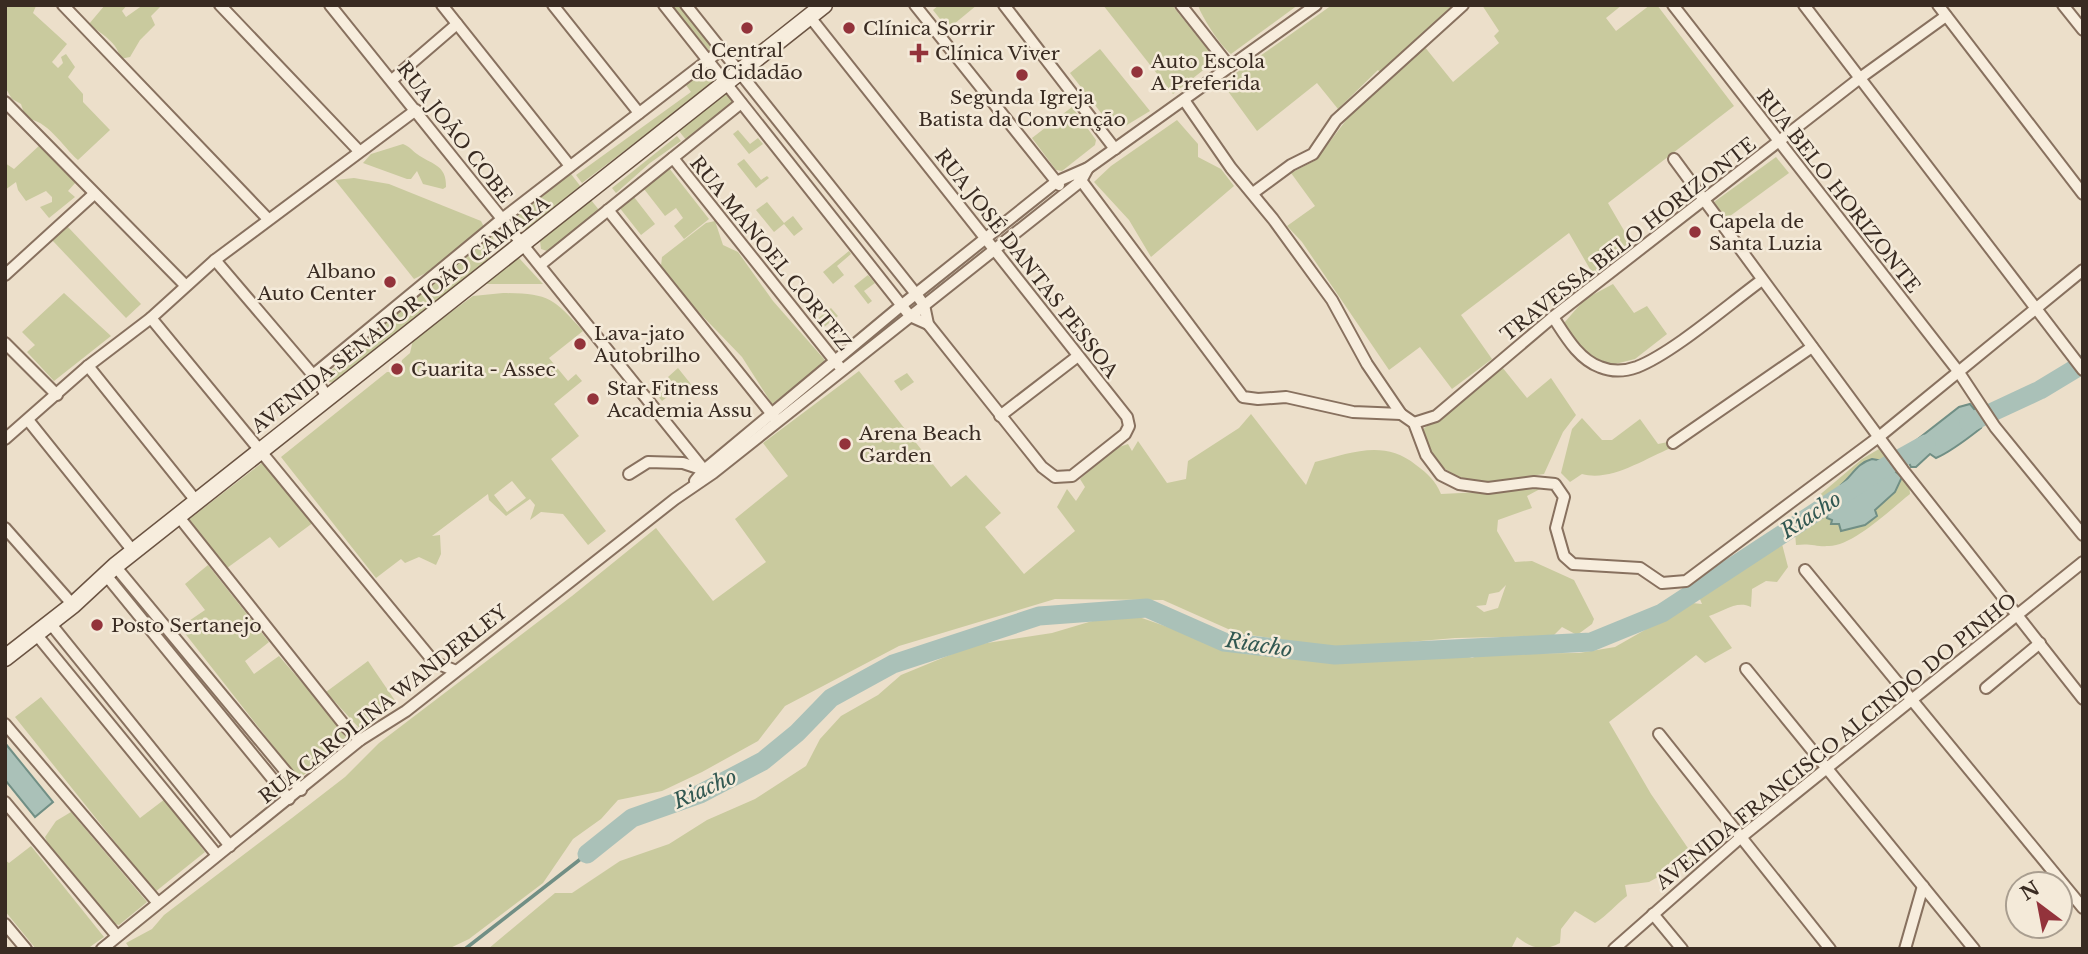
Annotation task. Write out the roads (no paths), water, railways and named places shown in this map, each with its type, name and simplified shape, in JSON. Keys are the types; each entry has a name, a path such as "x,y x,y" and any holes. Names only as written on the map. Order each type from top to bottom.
{"main road":[{"name":"AVENIDA SENADOR JOÃO CÂMARA","path":"5,658 73,605 133,551 824,5"}],"street":[{"path":"63,5 268,219"},
{"path":"220,5 359,151"},
{"name":"RUA JOÃO COBE","path":"330,5 709,471"},
{"path":"442,5 570,166"},
{"path":"553,5 639,113"},
{"path":"664,5 910,316 928,324"},
{"path":"686,5 916,294 924,305 928,324 1000,416 1078,356"},
{"path":"915,5 1065,193"},
{"path":"1181,5 1230,67"},
{"path":"1316,5 1077,176 1242,397 1286,397 1353,412 1401,414"},
{"path":"1254,193 1291,165 1313,154 1336,120 1462,5"},
{"name":"RUA BELO HORIZONTE","path":"1673,5 1958,372 1994,427 2083,536"},
{"path":"1804,5 2083,370"},
{"path":"1938,5 2083,194"},
{"path":"2063,5 2083,30"},
{"path":"1007,6 1115,149"},
{"name":"TRAVESSA BELO HORIZONTE","path":"1414,423 1436,416 1553,317 1860,78 1946,16"},
{"name":"RUA JOSÉ DANTAS PESSOA","path":"810,17 1127,417 1129,426 1125,434 1072,476 1063,478 1055,477 1042,467 1000,416"},
{"path":"392,80 457,24"},
{"name":"AVENIDA SENADOR JOÃO CÂMARA","path":"313,375 502,219 722,50"},
{"path":"1184,100 1231,168 1254,193 1332,300 1367,364 1401,414 1414,423 1426,455 1441,475 1459,484 1488,488 1549,482 1560,487 1564,502 1556,519 1556,528 1564,556 1570,563 1640,568 1662,583 1686,581 1880,436 2083,270"},
{"path":"5,102 185,285"},
{"path":"540,265 741,103"},
{"path":"750,115 764,104"},
{"path":"5,439 88,366 151,318 215,260 416,110"},
{"path":"5,123 15,113"},
{"name":"RUA MANOEL CORTEZ","path":"673,158 839,366"},
{"path":"1674,159 1702,201 1903,470 2019,614 2083,699"},
{"name":"RUA CAROLINA WANDERLEY","path":"839,366 902,305 1056,182 1077,176"},
{"name":"RUA CAROLINA WANDERLEY","path":"102,949 360,740 406,711 688,491 839,366 910,316 995,249 1065,193 1077,176"},
{"path":"5,275 94,194"},
{"path":"608,210 775,418"},
{"path":"215,260 313,375 328,398"},
{"path":"1553,317 1578,352 1588,360 1612,370 1625,370 1654,358 1762,280"},
{"path":"151,318 434,662 456,671"},
{"path":"5,343 57,395"},
{"path":"1673,443 1812,346"},
{"path":"88,366 197,502"},
{"path":"28,421 133,551"},
{"path":"629,474 648,462 683,463 709,471"},
{"path":"179,517 346,727 360,740"},
{"path":"5,527 73,605"},
{"name":"AVENIDA FRANCISCO ALCINDO DO PINHO","path":"1614,949 1740,838 1909,699 2083,562"},
{"path":"110,570 301,790"},
{"path":"110,570 289,799"},
{"path":"1805,570 2083,908"},
{"path":"50,623 230,846"},
{"path":"36,634 217,855"},
{"path":"1986,688 2040,643"},
{"path":"1746,669 1974,949"},
{"path":"5,724 157,902"},
{"path":"1659,734 1830,949"},
{"path":"5,802 117,936"},
{"path":"1905,949 1923,886"},
{"path":"1653,914 1682,949"},
{"path":"5,924 26,949"}],"waterway":[{"name":"Riacho","path":"1969,423 2040,390 2083,364"},
{"name":"Riacho","path":"587,854 632,818 700,794 763,761 797,733 831,698 893,664 1039,616 1147,608 1224,642 1335,655 1591,642 1662,613 1883,468 1926,444"},
{"name":"Riacho","path":"465,949 587,854"}],"place":[{"name":"Central do Cidadão","path":"747,28"},
{"name":"Clínica Sorrir","path":"849,28"},
{"name":"Clínica Viver","path":"919,53"},
{"name":"Auto Escola A Preferida","path":"1137,72"},
{"name":"Segunda Igreja Batista da Convenção","path":"1022,75"},
{"name":"Capela de Santa Luzia","path":"1695,232"},
{"name":"Albano Auto Center","path":"390,282"},
{"name":"Lava-jato Autobrilho","path":"580,344"},
{"name":"Guarita - Assec","path":"397,369"},
{"name":"Star Fitness Academia Assu","path":"593,399"},
{"name":"Arena Beach Garden","path":"845,444"},
{"name":"Posto Sertanejo","path":"97,625"}]}
